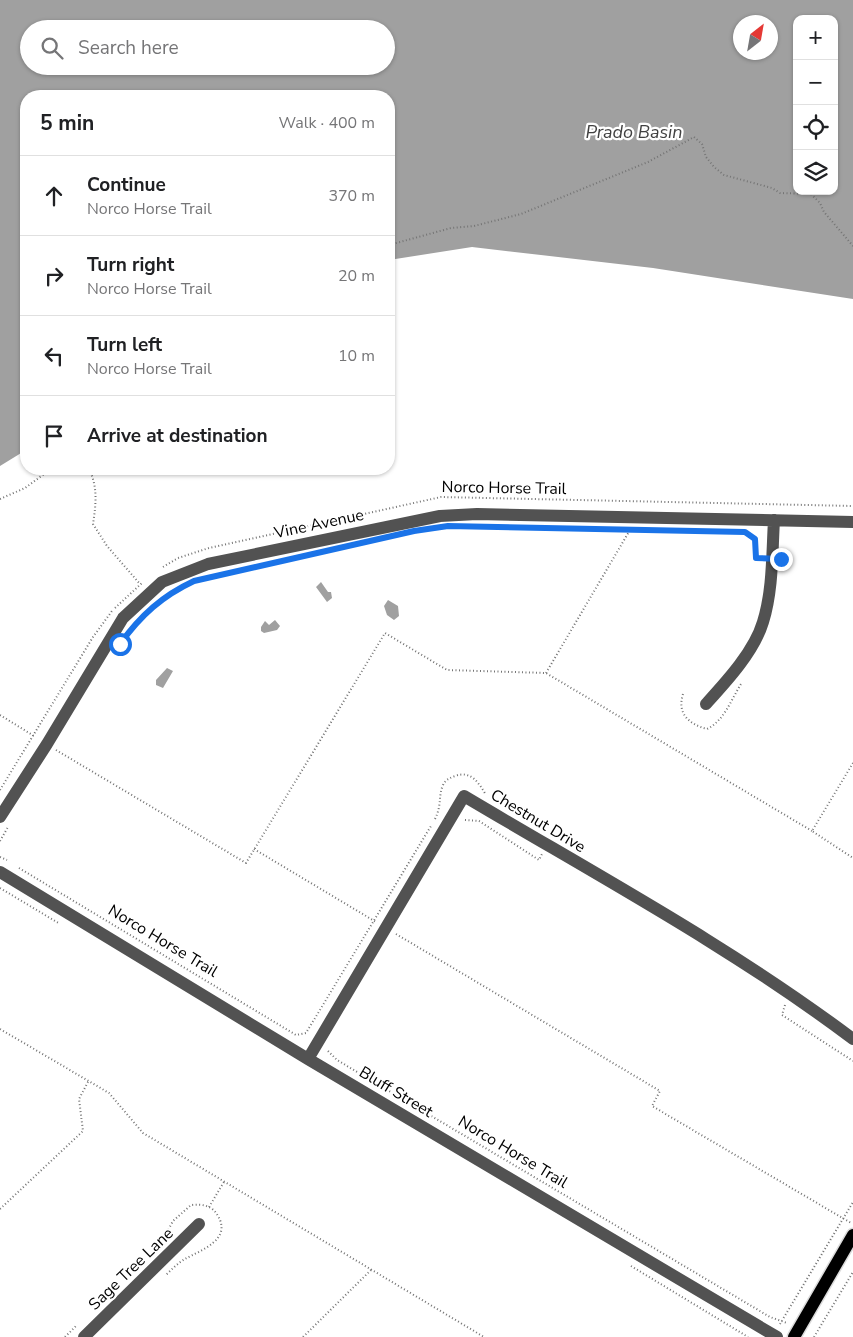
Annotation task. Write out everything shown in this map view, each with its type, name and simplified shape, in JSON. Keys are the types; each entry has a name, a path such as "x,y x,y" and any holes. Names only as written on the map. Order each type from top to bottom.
{"main road":[{"path":"794,1337 853,1235"}],"street":[{"name":"Vine Avenue","path":"5,821 47,744 123,618 162,582 208,564 440,516 477,514 853,522"},
{"path":"706,704 736,671 762,624 768,600 774,520"},
{"name":"Chestnut Drive","path":"308,1059 464,796 788,991 853,1039"},
{"name":"Bluff Street","path":"0,872 308,1059 775,1336"},
{"name":"Sage Tree Lane","path":"84,1337 199,1224"}],"path":[{"path":"395,243 452,228 474,226 521,214 648,162 694,137 702,144 706,157 724,175 772,188 780,193 811,194 853,246"},
{"path":"0,499 25,488 43,475"},
{"path":"92,475 96,497 93,524 107,546 140,584"},
{"name":"Norco Horse Trail","path":"160,570 178,558 210,548 441,497 853,506"},
{"path":"546,673 631,530 621,530"},
{"path":"738,531 745,532 755,539 756,558 771,558"},
{"path":"0,790 103,621 144,581"},
{"path":"0,715 246,863 385,633 447,670 546,673 812,831 853,858"},
{"path":"812,831 853,763"},
{"name":"Norco Horse Trail","path":"17,867 296,1034 306,1033 440,808 442,787 446,780 460,774 467,774 474,778 490,798"},
{"path":"460,826 465,819 479,821 539,860 547,846"},
{"path":"0,841 5,821"},
{"path":"254,849 660,1091 652,1106 853,1224"},
{"path":"0,856 8,862"},
{"path":"788,991 782,1015 853,1061"},
{"path":"0,1029 109,1093 143,1133 484,1337"},
{"name":"Norco Horse Trail","path":"327,1047 329,1054 337,1060 770,1317 782,1321"},
{"path":"0,1209 83,1131 79,1098 88,1082"},
{"path":"209,1207 224,1182"},
{"path":"775,1336 853,1202"},
{"path":"303,1337 371,1270"},
{"path":"814,1337 853,1272"}],"water":[{"name":"Prado Basin","path":"0,0 853,0 853,299 653,268 472,247 395,259 395,90 20,90 20,454 0,466"},
{"path":"321,582 328,592 331,592 332,598 327,602 316,587"},
{"path":"388,600 398,606 399,616 394,620 387,615 384,606"},
{"path":"275,620 280,626 277,630 264,633 261,631 265,621 269,625"},
{"path":"167,668 173,671 163,688 156,685 156,680"}],"route":[{"path":"120,644 140,618 153,605 165,596 194,581 317,552 414,531 448,526 745,532 755,539 756,558 781,559"}]}
